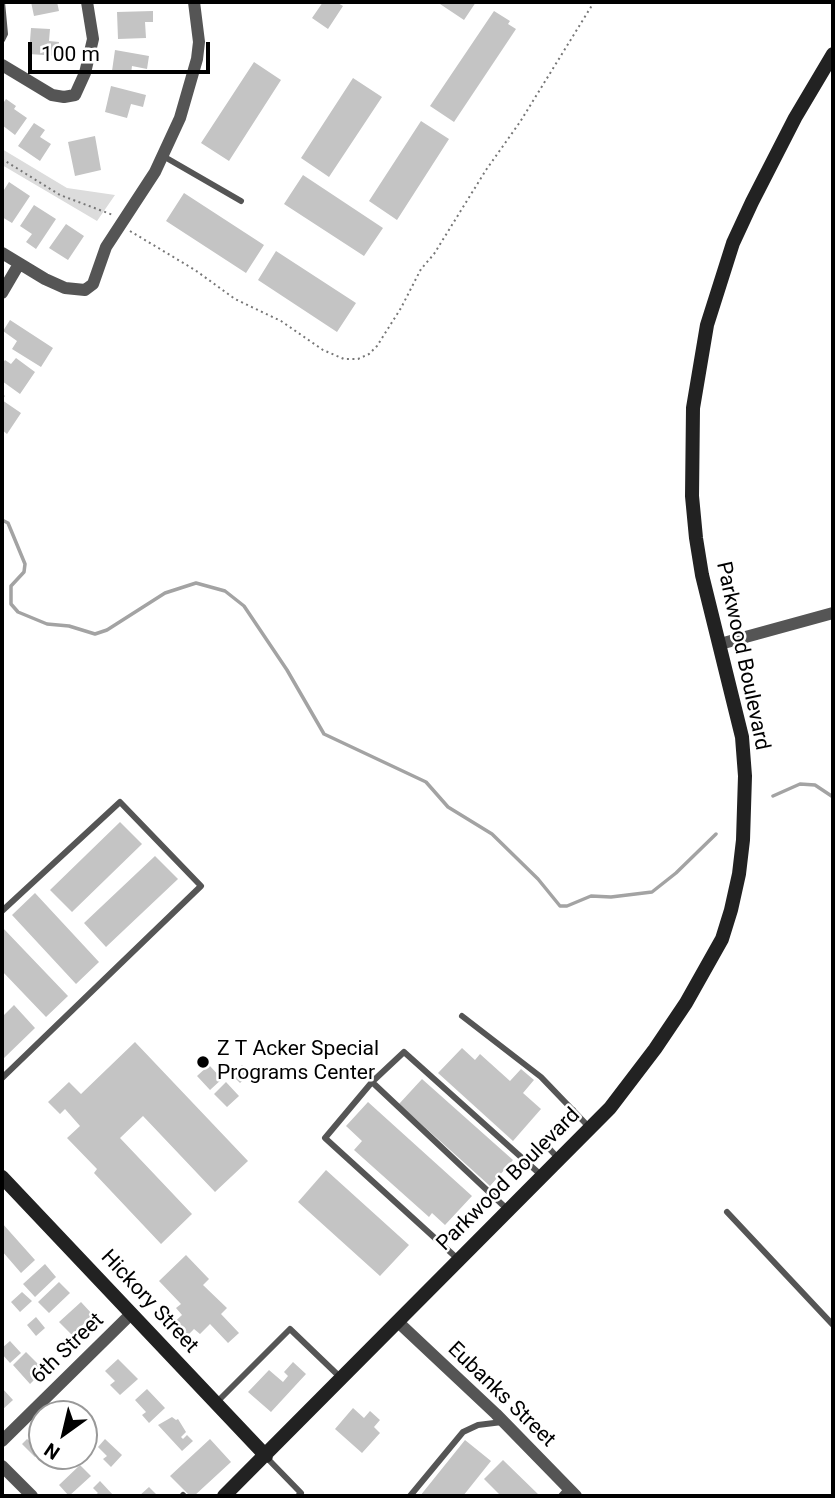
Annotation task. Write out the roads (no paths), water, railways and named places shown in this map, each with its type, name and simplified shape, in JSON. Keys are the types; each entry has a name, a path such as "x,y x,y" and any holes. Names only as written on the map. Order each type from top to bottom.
{"main road":[{"name":"Parkwood Boulevard","path":"224,1496 590,1128 636,1075 686,1003 718,948 731,911 743,841 745,776 742,737 702,575 692,496 694,408 707,325 719,280 752,202 795,118 833,54"},
{"name":"Hickory Street","path":"2,1177 266,1456"}],"street":[{"path":"2,65 52,95 64,97 75,94 85,73 93,39 87,2"},
{"path":"2,253 55,284 85,290 93,284 106,247 163,156 180,118 199,42 194,2"},
{"path":"2,293 19,264"},
{"path":"720,644 833,613"},
{"name":"6th Street","path":"2,1441 131,1314"},
{"name":"Eubanks Street","path":"398,1322 504,1422 568,1494"},
{"path":"2,1466 32,1496"}],"lane":[{"path":"2,2 5,34 2,40"},
{"path":"163,156 241,201"},
{"path":"2,911 120,802 201,886 2,1078"},
{"path":"462,1016 541,1077 590,1128"},
{"path":"459,1261 325,1138 372,1082 404,1052 542,1176"},
{"path":"372,1082 509,1210"},
{"path":"560,1159 543,1142 573,1110"},
{"path":"727,1212 833,1325"},
{"path":"215,1403 290,1329 342,1378"},
{"path":"410,1496 463,1432 478,1425 504,1422"},
{"path":"266,1456 301,1495"}],"waterway":[{"path":"2,520 8,523 25,564 24,572 11,586 11,604 18,612 47,624 69,626 95,634 107,630 165,593 196,583 225,591 244,606 287,670 324,734 426,782 448,807 492,834 538,879 560,906 567,906 591,896 611,897 652,892 716,834"},
{"path":"773,796 800,784 815,785 833,797"}],"place":[{"name":"Z T Acker Special Programs Center","path":"203,1062"}]}
